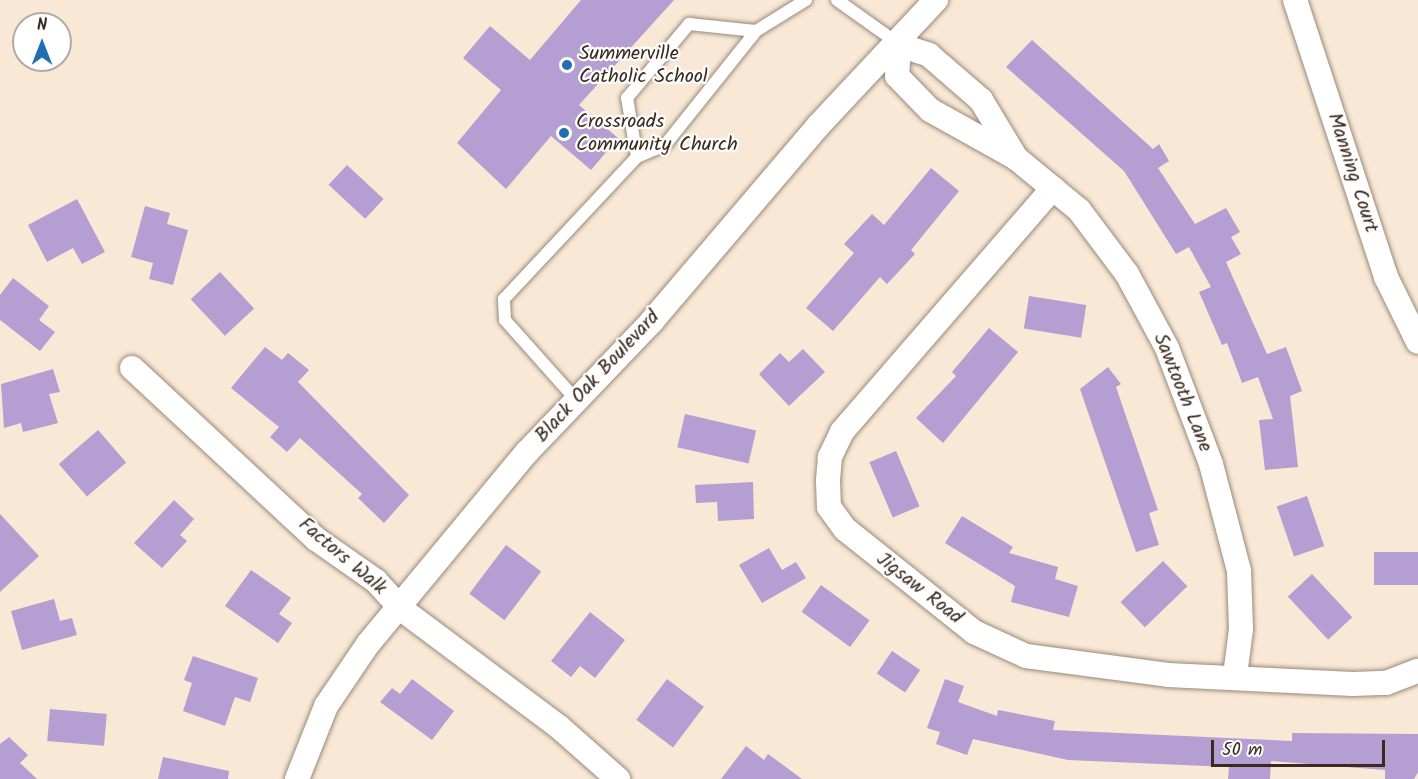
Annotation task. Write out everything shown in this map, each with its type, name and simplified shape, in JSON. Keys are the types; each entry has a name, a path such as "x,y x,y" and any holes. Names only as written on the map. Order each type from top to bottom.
{"street":[{"name":"Black Oak Boulevard","path":"297,779 341,680 527,453 578,402 818,126 900,45 936,0"},
{"name":"Manning Court","path":"1295,0 1386,277 1418,342"},
{"name":"Sawtooth Lane","path":"1016,158 981,100 929,55 900,45 897,76 930,110 1016,158 1080,210 1127,274 1167,348 1211,464 1239,570 1241,622 1235,676"},
{"name":"Jigsaw Road","path":"1053,188 842,432 830,457 829,507 845,530 931,600 999,645 1076,665 1353,684 1386,683 1418,671"},
{"name":"Factors Walk","path":"132,368 316,539 376,580 400,608 560,727 618,779"}],"lane":[{"path":"578,402 505,320 504,299 637,157 665,145 756,31 806,0"},
{"path":"837,0 900,45"},
{"path":"637,157 627,98 689,24 756,31"}],"building":[{"path":"581,0 674,0 579,105 618,138 591,170 551,136 506,189 457,143 501,90 463,58 490,26 530,60"},
{"path":"1032,40 1153,149 1159,144 1169,161 1158,168 1195,224 1226,208 1240,232 1231,237 1241,254 1226,262 1267,354 1286,347 1302,391 1290,396 1298,467 1265,470 1259,420 1273,419 1258,377 1242,383 1227,343 1222,345 1199,292 1211,287 1189,247 1176,254 1124,171 1006,67"},
{"path":"347,165 384,199 365,219 329,185"},
{"path":"931,168 959,191 911,250 915,254 887,284 880,277 833,331 806,308 854,253 844,244 872,214 884,225"},
{"path":"77,199 105,252 82,264 73,248 47,262 28,225"},
{"path":"145,206 170,213 167,224 188,230 173,285 149,279 153,263 131,257"},
{"path":"220,272 254,309 225,336 191,299"},
{"path":"13,278 49,306 39,320 55,332 40,351 0,320 0,295"},
{"path":"1029,296 1086,305 1081,338 1024,329"},
{"path":"989,328 1018,352 943,443 916,418 956,376 952,372"},
{"path":"265,347 282,360 288,353 309,370 298,382 409,495 384,523 358,498 362,494 300,438 287,452 270,437 279,427 231,388"},
{"path":"803,349 825,372 789,406 759,374 780,353 789,362"},
{"path":"1108,367 1121,384 1116,387 1158,510 1149,513 1159,545 1136,552 1080,389"},
{"path":"53,369 60,392 49,394 58,423 23,432 21,423 4,428 1,384"},
{"path":"685,414 756,430 748,464 677,447"},
{"path":"98,430 126,462 87,497 59,464"},
{"path":"896,451 919,506 893,518 869,462"},
{"path":"753,482 754,519 718,521 717,502 696,503 695,485"},
{"path":"1307,496 1324,546 1294,557 1277,506"},
{"path":"174,500 194,519 180,535 187,541 162,568 134,543"},
{"path":"0,514 39,556 0,592"},
{"path":"962,516 1013,547 1009,553 1058,567 1055,579 1078,586 1069,617 1011,602 1015,586 945,543"},
{"path":"506,545 541,571 504,620 469,594"},
{"path":"769,548 782,570 796,562 806,578 762,603 739,565"},
{"path":"1374,552 1418,552 1418,585 1374,585"},
{"path":"1163,561 1187,586 1145,627 1121,602"},
{"path":"251,570 291,598 279,614 292,623 278,643 225,606"},
{"path":"1312,574 1352,617 1328,640 1288,597"},
{"path":"821,585 870,620 850,647 802,612"},
{"path":"54,599 60,621 72,618 77,635 22,650 11,611"},
{"path":"590,612 625,640 595,678 580,666 571,677 551,661"},
{"path":"892,651 920,670 905,692 877,673"},
{"path":"193,656 258,678 250,702 235,697 225,726 183,711 192,683 184,680"},
{"path":"412,679 454,711 432,740 380,702 392,688 400,694"},
{"path":"667,679 704,707 673,747 636,720"},
{"path":"945,679 964,686 958,702 997,716 998,710 1055,721 1053,730 1292,741 1292,733 1418,734 1418,772 1414,779 1385,779 1385,770 1271,761 1270,779 1228,779 1229,767 1068,760 973,739 967,755 936,744 940,732 927,728"},
{"path":"50,709 107,714 104,746 47,741"},
{"path":"9,737 28,755 20,763 37,779 0,779 0,744"},
{"path":"746,746 764,760 768,754 802,779 721,779"},
{"path":"163,757 229,771 228,779 158,779"}],"place":[{"name":"Summerville Catholic School","path":"567,65"},
{"name":"Crossroads Community Church","path":"564,133"}]}
